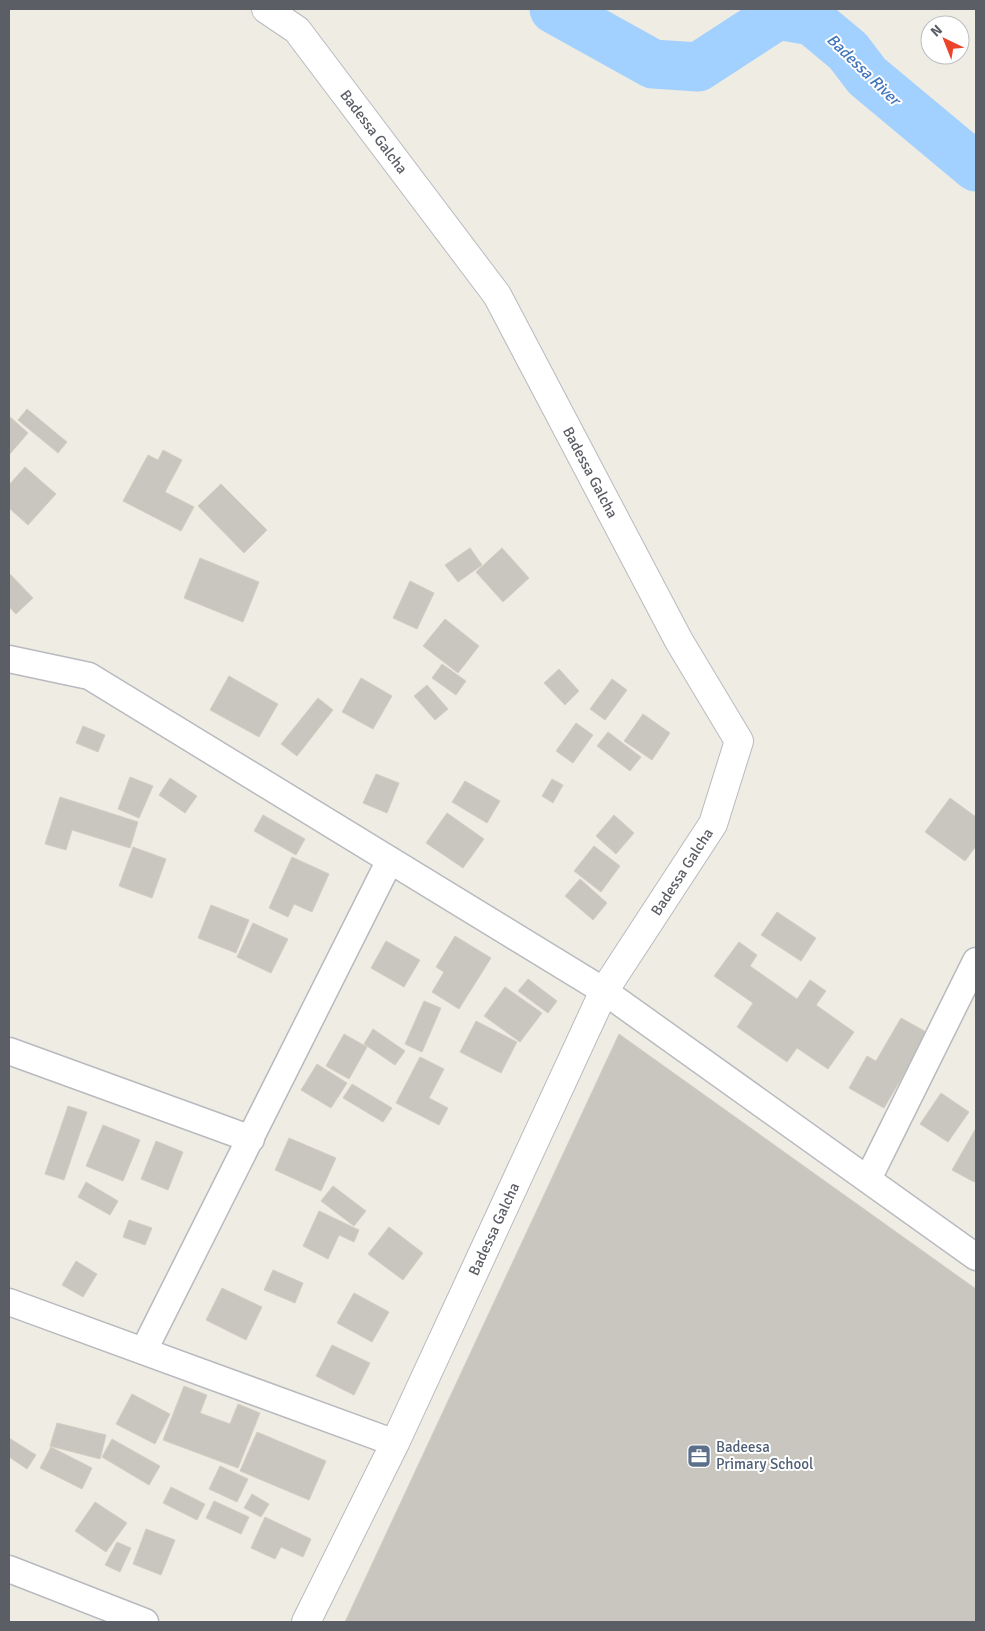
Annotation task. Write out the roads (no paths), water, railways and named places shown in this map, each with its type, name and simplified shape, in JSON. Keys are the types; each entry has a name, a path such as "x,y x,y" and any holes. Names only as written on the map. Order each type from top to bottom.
{"street":[{"name":"Badessa Galcha","path":"266,9 297,30 497,295 679,640 738,742 713,824 604,991 395,1443 306,1622"},
{"path":"9,659 89,676 604,991 976,1257"},
{"path":"144,1350 390,860"},
{"path":"868,1179 976,961"},
{"path":"9,1051 251,1139"},
{"path":"9,1302 395,1443"},
{"path":"9,1569 146,1622"}],"waterway":[{"name":"Badessa River","path":"554,9 653,64 698,67 778,15 812,21 848,51 867,76 976,167"}],"place":[{"name":"Badeesa Primary School","path":"699,1456"}]}
